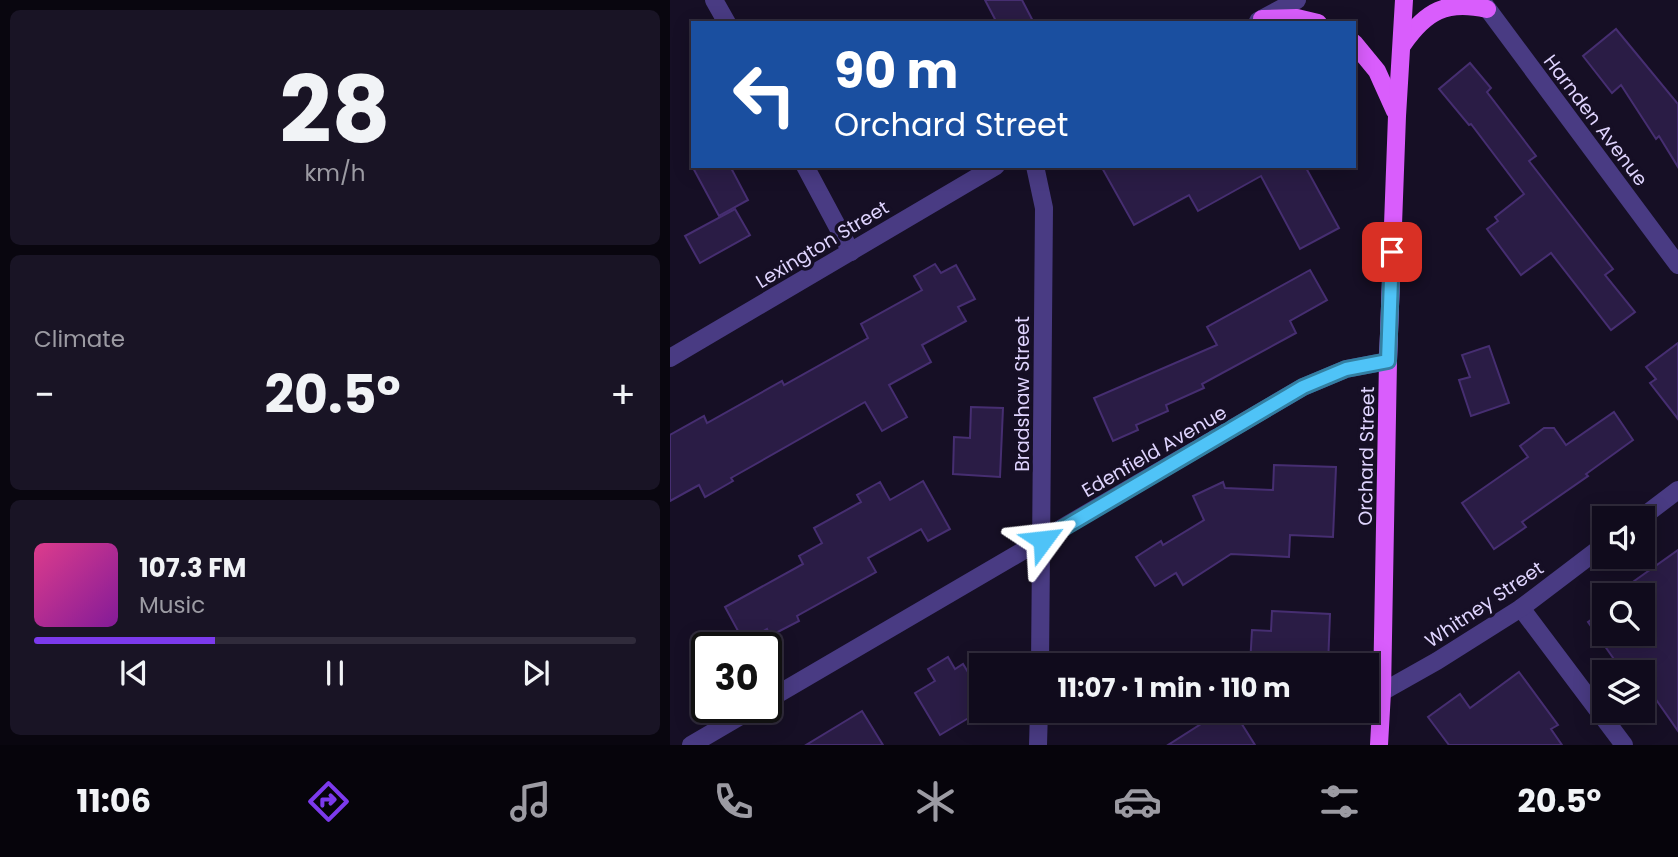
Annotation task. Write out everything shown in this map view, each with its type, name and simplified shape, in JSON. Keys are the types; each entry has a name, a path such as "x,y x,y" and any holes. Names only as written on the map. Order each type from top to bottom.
{"main road":[{"name":"Orchard Street","path":"1379,745 1388,361 1404,0"},
{"path":"1403,44 1418,23 1437,10 1446,6 1484,4"},
{"path":"1258,21 1297,18 1310,21"},
{"path":"1356,45 1377,71 1397,116"}],"street":[{"path":"714,0 726,21"},
{"path":"1258,21 1297,0"},
{"name":"Harnden Avenue","path":"1484,4 1678,264"},
{"path":"806,168 851,252"},
{"name":"Lexington Street","path":"670,358 993,168"},
{"name":"Bradshaw Street","path":"1035,168 1044,208 1040,653"},
{"name":"Edenfield Avenue","path":"782,692 1303,387 1346,369 1388,361"},
{"path":"1655,507 1678,490"},
{"name":"Whitney Street","path":"1382,692 1521,608 1592,554"},
{"path":"1521,608 1624,745"},
{"path":"691,745 729,723"},
{"path":"1038,745 1039,723"}],"building":[{"path":"985,0 1022,0 1033,21 996,21"},
{"path":"1616,29 1678,104 1678,167 1621,85 1612,93 1583,56"},
{"path":"1470,63 1491,88 1487,92 1536,156 1529,161 1613,269 1605,275 1635,312 1611,330 1551,253 1521,275 1487,229 1498,221 1495,217 1524,194 1471,124 1469,125 1439,89"},
{"path":"693,168 731,168 748,200 719,216"},
{"path":"1102,168 1306,168 1339,228 1300,249 1261,176 1198,211 1189,195 1134,225"},
{"path":"735,209 750,235 700,263 685,236"},
{"path":"935,264 941,273 956,265 975,299 958,307 966,321 922,345 931,362 889,385 907,417 882,431 865,402 731,478 733,481 705,497 699,485 670,501 670,435 704,416 707,423 782,381 784,385 868,338 861,324 922,290 914,276"},
{"path":"1310,270 1327,300 1290,321 1296,333 1202,384 1204,388 1166,405 1168,411 1136,425 1138,430 1113,441 1094,398 1217,345 1207,327"},
{"path":"1678,343 1678,419 1650,383 1656,379 1646,367"},
{"path":"1489,346 1509,403 1471,416 1459,380 1470,377 1462,355"},
{"path":"971,407 1003,408 1000,477 953,474 954,437 970,438"},
{"path":"1614,412 1633,440 1586,474 1588,476 1522,522 1526,527 1494,549 1462,503 1528,457 1520,446 1544,428 1554,428 1566,445"},
{"path":"1274,465 1336,467 1333,537 1290,535 1289,557 1231,554 1183,585 1176,573 1155,586 1136,557 1161,541 1163,545 1204,520 1193,496 1223,482 1225,488 1273,490"},
{"path":"923,481 950,529 928,541 921,529 868,558 876,572 797,616 799,621 778,632 768,632 767,629 762,632 739,632 725,607 803,564 799,556 822,543 814,528 861,502 857,495 880,482 890,500"},
{"path":"1678,550 1678,731 1655,698 1655,660 1615,660 1605,646 1655,646 1655,583 1631,583 1655,569"},
{"path":"1272,611 1330,614 1328,653 1251,653 1252,630 1271,631"},
{"path":"948,657 955,669 963,664 969,674 969,718 940,735 915,693 935,681 928,669"},
{"path":"1519,672 1558,725 1551,729 1562,745 1449,745 1428,717 1460,694 1470,708"},
{"path":"862,711 883,745 806,745"},
{"path":"1203,723 1241,723 1255,745 1168,745"}],"route":[{"path":"1043,540 1303,387 1346,369 1388,361 1392,252"}]}
